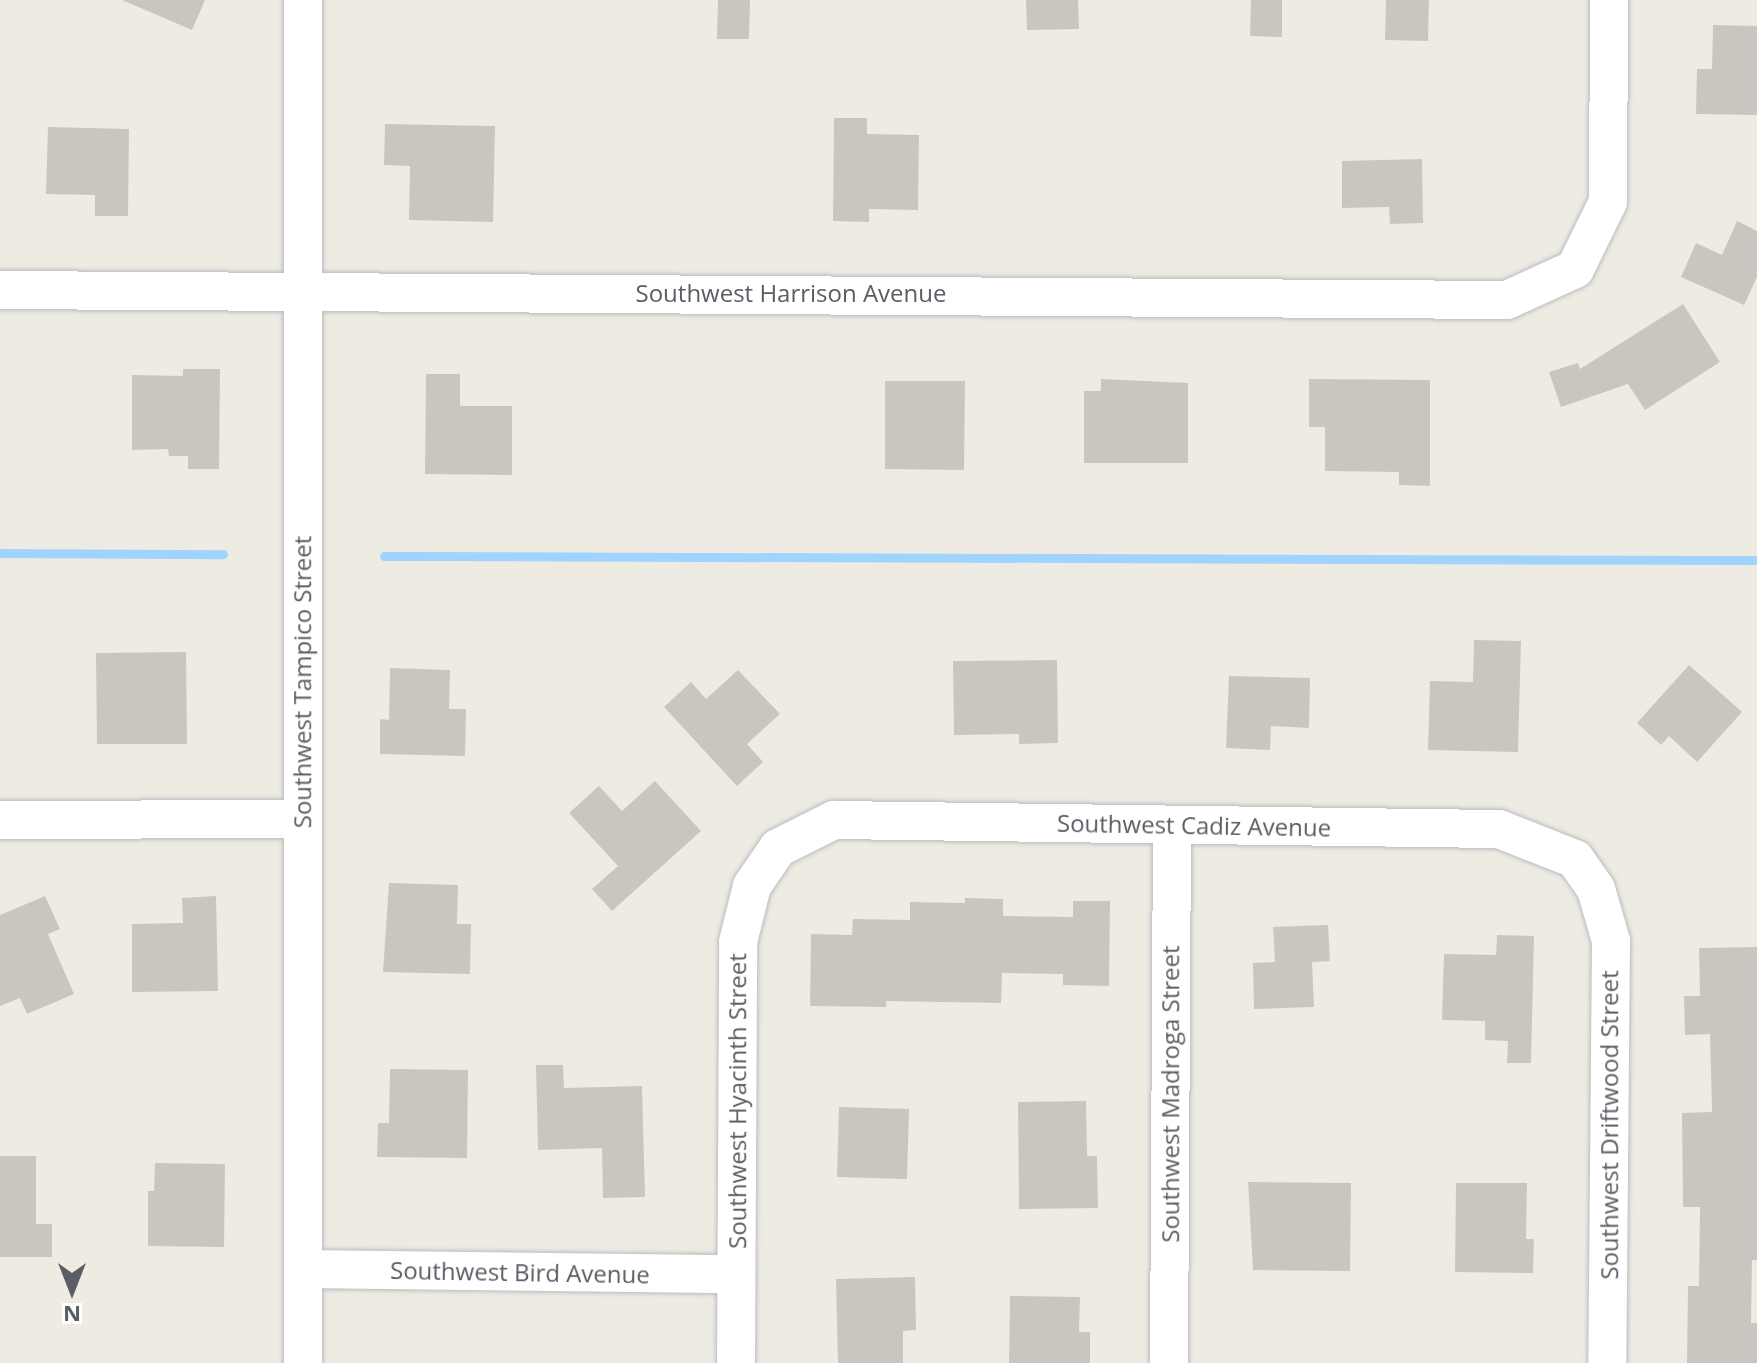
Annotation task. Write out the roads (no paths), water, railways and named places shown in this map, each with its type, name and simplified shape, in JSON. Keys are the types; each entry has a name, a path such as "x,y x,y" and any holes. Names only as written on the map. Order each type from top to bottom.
{"street":[{"name":"Southwest Tampico Street","path":"303,0 303,1363"},
{"name":"Southwest Harrison Avenue","path":"0,290 303,289 1507,300 1575,269 1608,202 1609,0"},
{"path":"0,820 301,819"},
{"name":"Southwest Cadiz Avenue","path":"778,848 834,820 1499,829 1575,859 1596,889"},
{"name":"Southwest Madroga Street","path":"1169,1363 1172,825"},
{"name":"Southwest Hyacinth Street","path":"736,1363 738,942 752,886 778,848"},
{"name":"Southwest Driftwood Street","path":"1596,889 1611,941 1607,1363"},
{"name":"Southwest Bird Avenue","path":"303,1269 736,1274"}],"waterway":[{"path":"0,553 223,554"},
{"path":"384,556 1757,560"}]}
